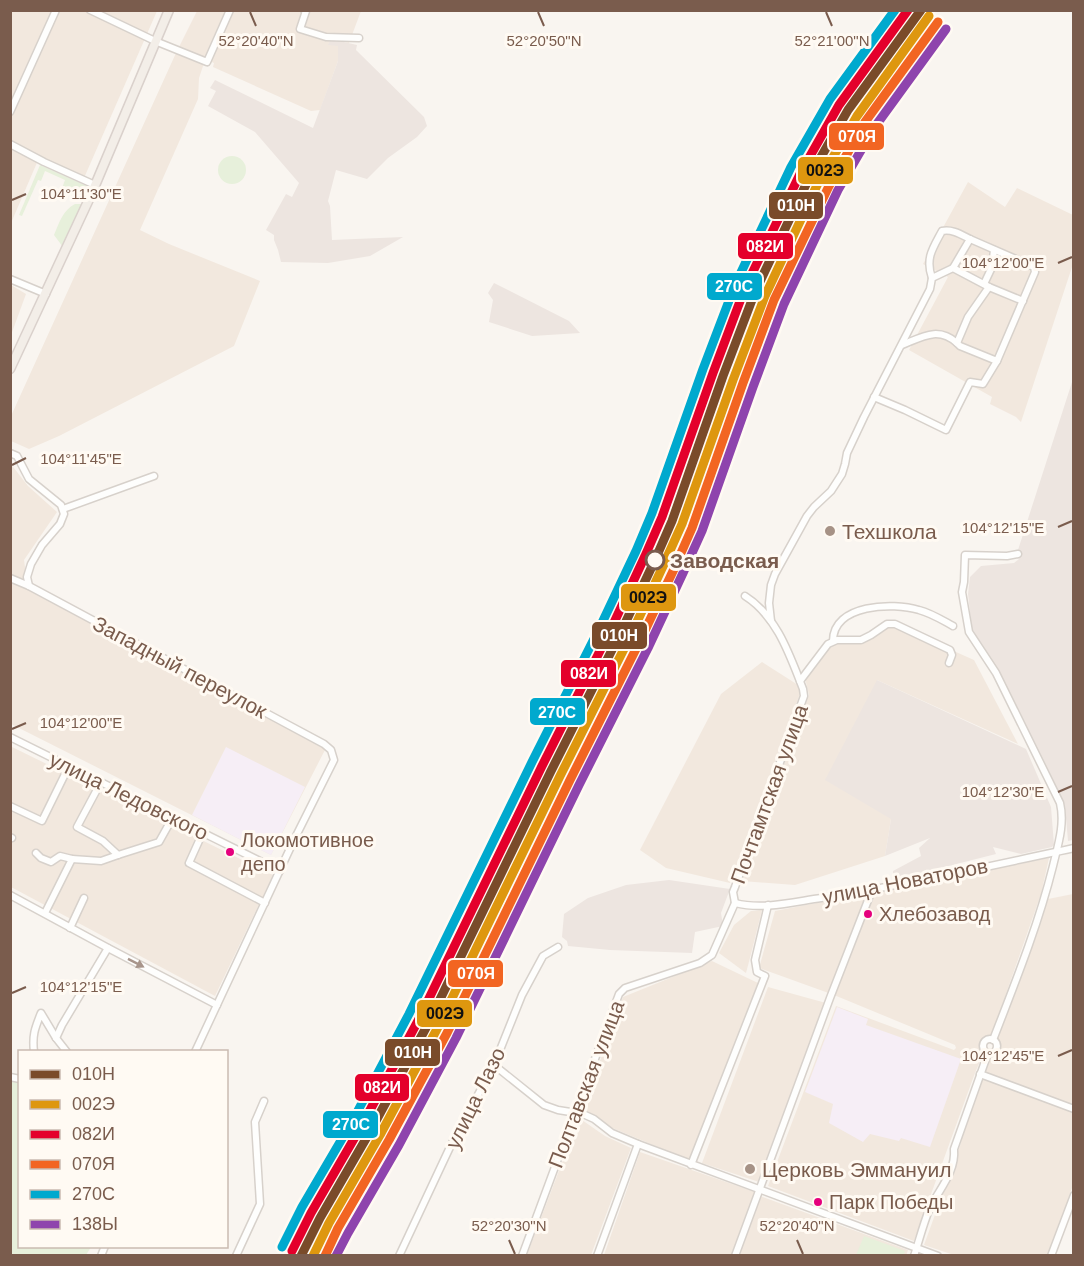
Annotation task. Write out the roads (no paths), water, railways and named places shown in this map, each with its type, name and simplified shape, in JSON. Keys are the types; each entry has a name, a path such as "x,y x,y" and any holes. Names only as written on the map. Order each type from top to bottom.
{"main road":[{"path":"10,369 95,185 169,10"}],"street":[{"path":"10,112 56,10"},
{"path":"90,10 155,41 207,62 230,10"},
{"path":"304,10 306,11 300,29 326,37 359,38"},
{"path":"10,144 95,185"},
{"path":"771,621 769,603 775,574 807,516 831,491 842,474 847,453 874,397 930,289 932,278 928,262 942,231 951,230 1034,267 1035,272 997,360 983,384 970,382 946,430 874,397"},
{"path":"932,278 953,268 970,239"},
{"path":"957,343 968,317 987,286 994,250"},
{"path":"953,268 1023,301"},
{"path":"10,279 46,294"},
{"path":"902,346 924,336 938,333 948,336 960,346 997,360"},
{"path":"10,453 17,456 30,479 62,505 64,514 60,524 42,545 31,564 27,577 29,586"},
{"path":"63,509 154,476"},
{"path":"914,1256 929,1210 950,1170 954,1149 988,1053 993,1053 997,1049 997,1044 993,1040 1046,895 1061,827 1060,803 996,673 969,632 962,592 965,555 1018,554"},
{"name":"Западный переулок","path":"10,578 29,586 324,744 331,750 334,760 280,871"},
{"name":"Почтамтская улица","path":"735,903 733,892 804,696 783,641 765,613 745,596"},
{"path":"833,641 834,631 840,621 859,610 874,607 920,610 953,626"},
{"path":"800,681 828,644 833,641 861,640 884,625 895,624 950,650 952,655 949,663"},
{"name":"улица Ледовского","path":"10,737 280,871"},
{"path":"10,806 42,821 69,766"},
{"path":"101,782 77,827 103,841 118,855"},
{"path":"36,853 51,862 60,856 101,861 159,842 172,817"},
{"path":"203,832 189,863 265,903"},
{"name":"улица Новаторов","path":"735,903 746,906 768,905 873,890 1074,848"},
{"path":"45,913 72,859"},
{"path":"196,1050 280,871"},
{"path":"735,1256 830,998 873,890"},
{"path":"10,895 217,1005"},
{"path":"70,928 84,898"},
{"name":"Полтавская улица","path":"522,1256 619,994 625,988 700,963 712,955 735,903"},
{"name":"Почтамтская улица","path":"691,1165 765,976 757,972 755,960 768,905"},
{"name":"улица Лазо","path":"399,1256 451,1145 494,1065 522,995 543,956 558,947"},
{"path":"56,1038 108,948"},
{"path":"34,1050 33,1030 41,1012 65,1050"},
{"path":"494,1065 544,1106 581,1113 594,1119 612,1133 638,1144 938,1256"},
{"path":"980,1074 1074,1109"},
{"path":"236,1256 260,1204 255,1122 264,1101"},
{"path":"597,1256 638,1144"},
{"path":"1051,1256 1074,1195"}],"railway":[{"path":"770,225 805,165"}],"place":[{"name":"Техшкола","path":"830,531"},
{"name":"Заводская","path":"655,560"},
{"name":"Локомотивное депо","path":"230,852"},
{"name":"Хлебозавод","path":"868,914"},
{"name":"Церковь Эммануил","path":"750,1169"},
{"name":"Парк Победы","path":"818,1202"}]}
